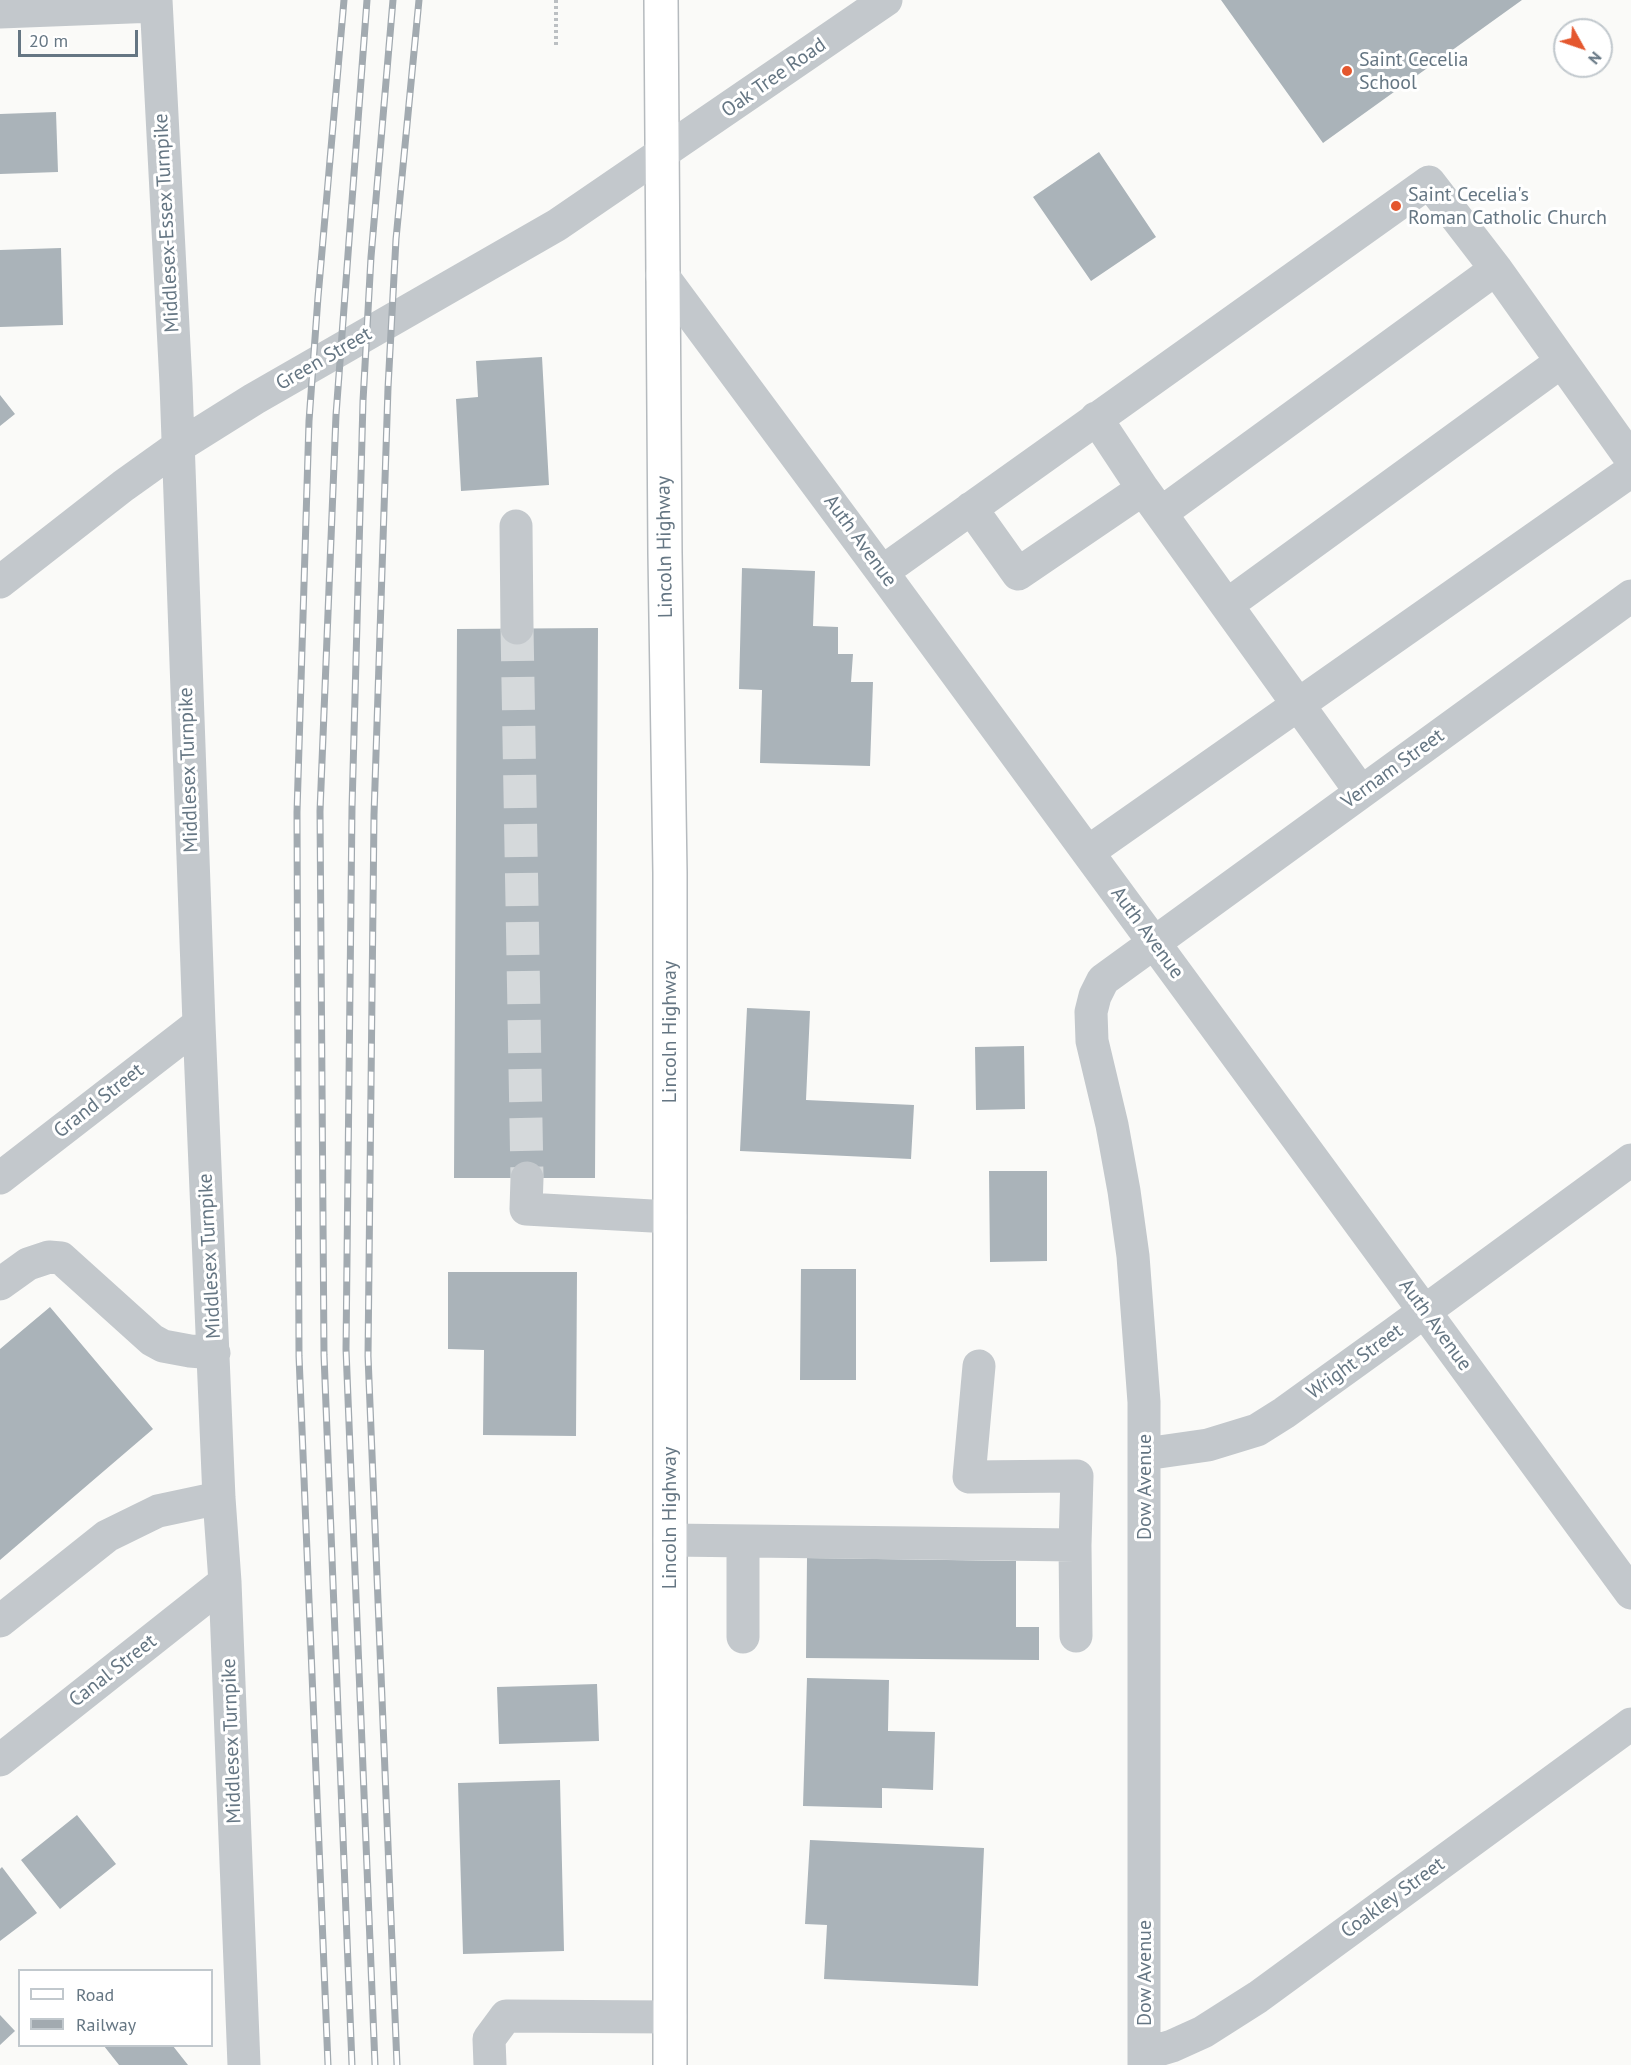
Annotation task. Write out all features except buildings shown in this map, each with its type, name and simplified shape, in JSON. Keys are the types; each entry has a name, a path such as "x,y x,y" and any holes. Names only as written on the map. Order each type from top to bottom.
{"main road":[{"name":"Lincoln Highway","path":"661,0 662,275 670,873 670,2065"}],"street":[{"name":"Oak Tree Road","path":"662,154 886,0"},
{"path":"0,12 156,3"},
{"name":"Middlesex-Essex Turnpike","path":"156,3 178,446"},
{"name":"Green Street","path":"0,582 178,446 254,399 557,225 662,154"},
{"path":"882,572 1429,182 1496,269 1631,459"},
{"path":"970,508 1018,574 1152,501 1496,269"},
{"name":"Auth Avenue","path":"662,275 1631,1593"},
{"path":"1227,605 1561,362"},
{"path":"1096,418 1152,501 1361,792"},
{"name":"Middlesex Turnpike","path":"178,446 199,1024 219,1498 225,1582 244,2065"},
{"path":"1088,852 1631,471"},
{"path":"516,526 517,628"},
{"name":"Vernam Street","path":"1154,943 1631,596"},
{"name":"Dow Avenue","path":"1145,2060 1144,1402 1133,1256 1114,1136 1092,1041 1091,1012 1095,996 1103,980 1154,943"},
{"name":"Grand Street","path":"0,1178 199,1024"},
{"name":"Wright Street","path":"1145,1454 1208,1445 1257,1430 1284,1413 1631,1160"},
{"path":"527,1178 526,1209 670,1217"},
{"path":"0,1284 28,1264 49,1257 61,1258 152,1340 163,1346 214,1353"},
{"path":"979,1366 969,1477 1077,1476 1076,1636"},
{"path":"0,1621 107,1536 158,1511 219,1498"},
{"path":"670,1540 1075,1545"},
{"path":"743,1541 743,1637"},
{"name":"Canal Street","path":"0,1760 225,1582"},
{"name":"Coakley Street","path":"1145,2060 1228,2018 1631,1724"},
{"path":"489,2065 489,2039 506,2016 670,2017"}],"path":[{"path":"556,0 556,47"}],"tunnel":[{"path":"517,628 527,1178"}],"railway":[{"path":"328,2065 299,1356 297,812 309,421 344,0"},
{"path":"352,2065 324,1355 320,811 336,415 367,0"},
{"path":"375,2065 346,1349 352,808 363,401 371,257 393,0"},
{"path":"397,2065 368,1356 374,815 388,388 396,239 419,0"}],"place":[{"name":"Saint Cecelia School","path":"1347,71"},
{"name":"Saint Cecelia's Roman Catholic Church","path":"1396,206"}]}
